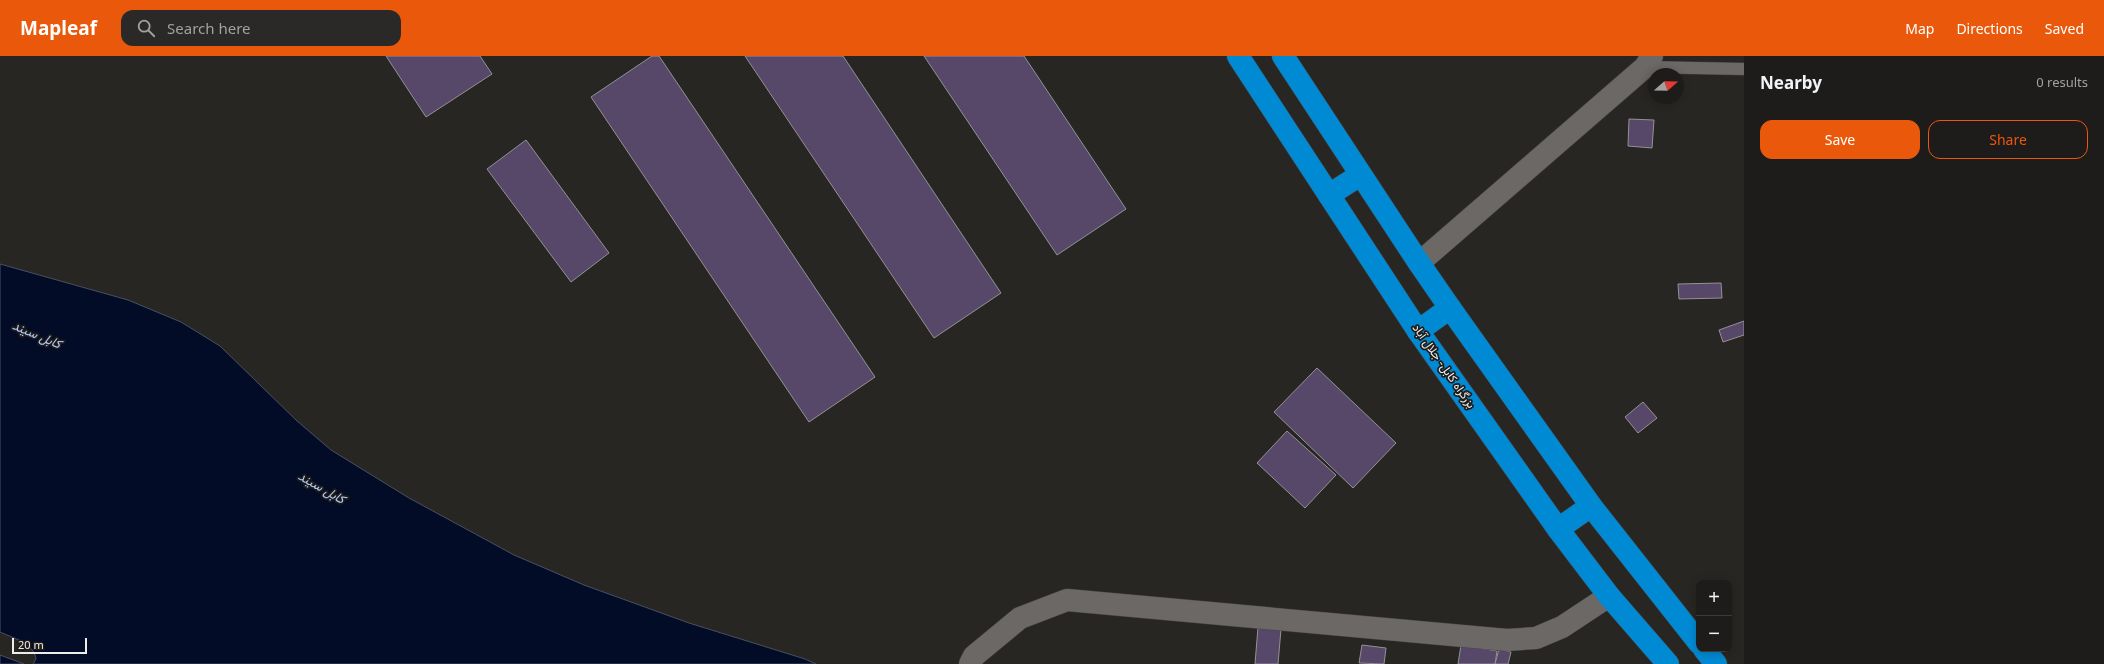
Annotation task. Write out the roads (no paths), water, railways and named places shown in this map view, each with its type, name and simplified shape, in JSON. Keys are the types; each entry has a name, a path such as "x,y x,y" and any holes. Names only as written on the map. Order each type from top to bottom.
{"highway":[{"name":"بزرگراه کابل- جلال آباد","path":"1238,56 1418,331 1558,529 1609,596 1668,664"},
{"path":"1283,56 1419,263 1590,506 1696,639"},
{"path":"1329,195 1360,174"},
{"path":"1418,331 1450,308"},
{"path":"1558,529 1590,506"},
{"path":"1706,652 1716,664"}],"street":[{"path":"1419,263 1648,62"},
{"path":"970,664 974,656 1020,618 1067,600 1507,640 1536,638 1562,627 1609,596"}],"lane":[{"path":"1648,62 1744,69"}],"water":[{"name":"کابل سيند","path":"0,264 128,300 181,322 220,346 297,421 331,450 409,498 514,555 584,585 689,623 805,659 816,664 33,664 36,659 34,653 27,645 0,632"},
{"path":"0,655 24,664 0,664"}]}
